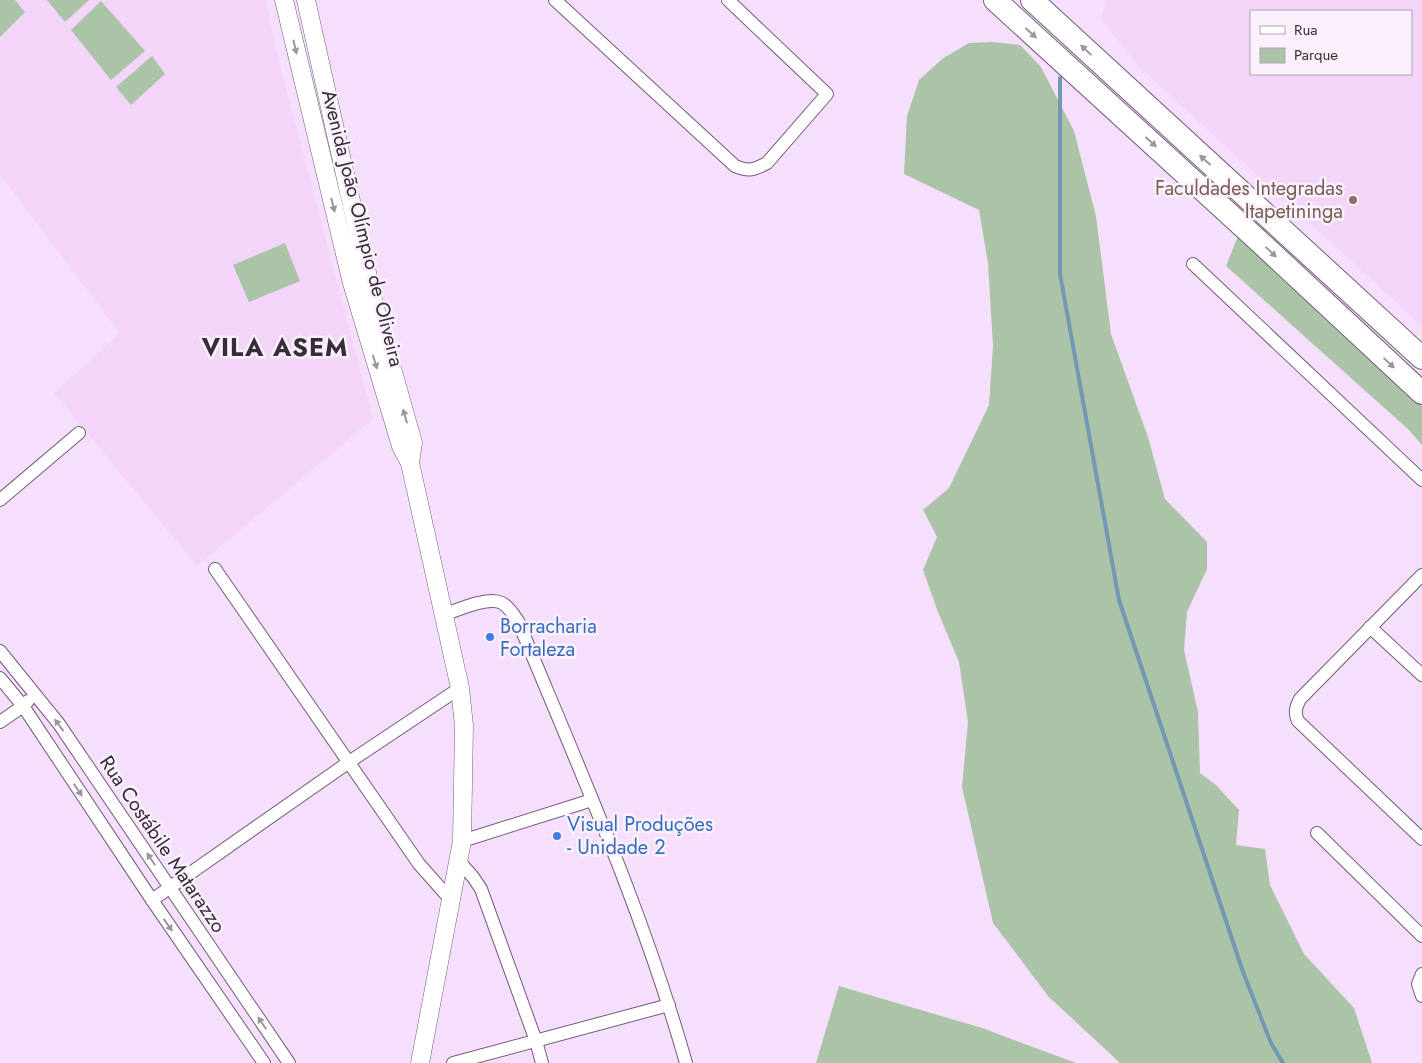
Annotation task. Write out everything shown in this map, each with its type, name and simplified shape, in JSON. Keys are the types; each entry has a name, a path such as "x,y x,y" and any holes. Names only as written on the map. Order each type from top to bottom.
{"highway":[{"path":"994,0 1422,393"},
{"path":"1032,0 1422,358"},
{"path":"1321,266 1367,298 1422,343"}],"main road":[{"name":"Avenida João Olímpio de Oliveira","path":"284,0 354,291 401,446 410,463 460,688 464,726 462,841 420,1063"},
{"name":"Avenida João Olímpio de Oliveira","path":"306,0 374,304 413,443 410,463"}],"street":[{"path":"555,0 735,166 746,171 757,169 767,163 827,94 728,0"},
{"path":"1193,264 1422,480"},
{"path":"0,500 79,434"},
{"path":"215,569 419,864 450,899"},
{"path":"1422,574 1300,699 1296,706 1295,715 1298,721 1422,840"},
{"path":"444,615 487,601 500,602 509,609 518,621 592,800 650,950 686,1063"},
{"path":"1370,627 1422,675"},
{"name":"Rua Costábile Matarazzo","path":"0,651 59,724 289,1063"},
{"name":"Rua Costábile Matarazzo","path":"0,678 23,706 152,900 264,1063"},
{"path":"152,900 349,762 460,688"},
{"path":"0,722 23,706 35,693"},
{"path":"462,841 592,800"},
{"path":"1317,833 1422,936"},
{"path":"458,860 474,877 481,889 536,1041 542,1063"},
{"path":"1421,975 1418,984 1422,996"},
{"path":"453,1063 669,1005"}],"shaded area":[{"path":"0,0 266,0 275,46 373,419 197,566 54,393 120,333 0,175"},
{"name":"Faculdades Integradas Itapetininga","path":"1107,0 1422,0 1422,326 1137,65 1101,18"}],"green space":[{"path":"0,0 15,0 25,12 0,37"},
{"path":"47,0 89,0 65,22"},
{"path":"101,1 145,51 111,80 71,30"},
{"path":"993,42 1020,45 1041,67 1074,131 1096,216 1111,334 1148,437 1165,499 1207,542 1207,569 1187,612 1184,650 1198,712 1200,773 1216,785 1239,810 1236,845 1265,849 1270,885 1304,954 1354,1008 1372,1063 1120,1063 1049,997 993,923 962,787 968,722 959,662 923,570 937,537 923,510 949,488 989,405 993,346 988,263 979,210 904,174 907,116 919,80 942,59 969,43"},
{"path":"152,56 165,74 131,105 116,87"},
{"path":"1240,231 1386,368 1422,406 1422,445 1409,430 1226,266"},
{"path":"285,243 300,281 249,302 233,265"},
{"path":"839,986 982,1028 1076,1063 816,1063"}],"waterway":[{"path":"1060,78 1060,274 1119,600 1243,972 1271,1043 1283,1063"}],"place":[{"name":"Faculdades Integradas Itapetininga","path":"1353,200"},
{"name":"Borracharia Fortaleza","path":"490,637"},
{"name":"Visual Produções - Unidade 2","path":"557,836"}],"district":[{"name":"VILA ASEM","path":"275,347"}]}
